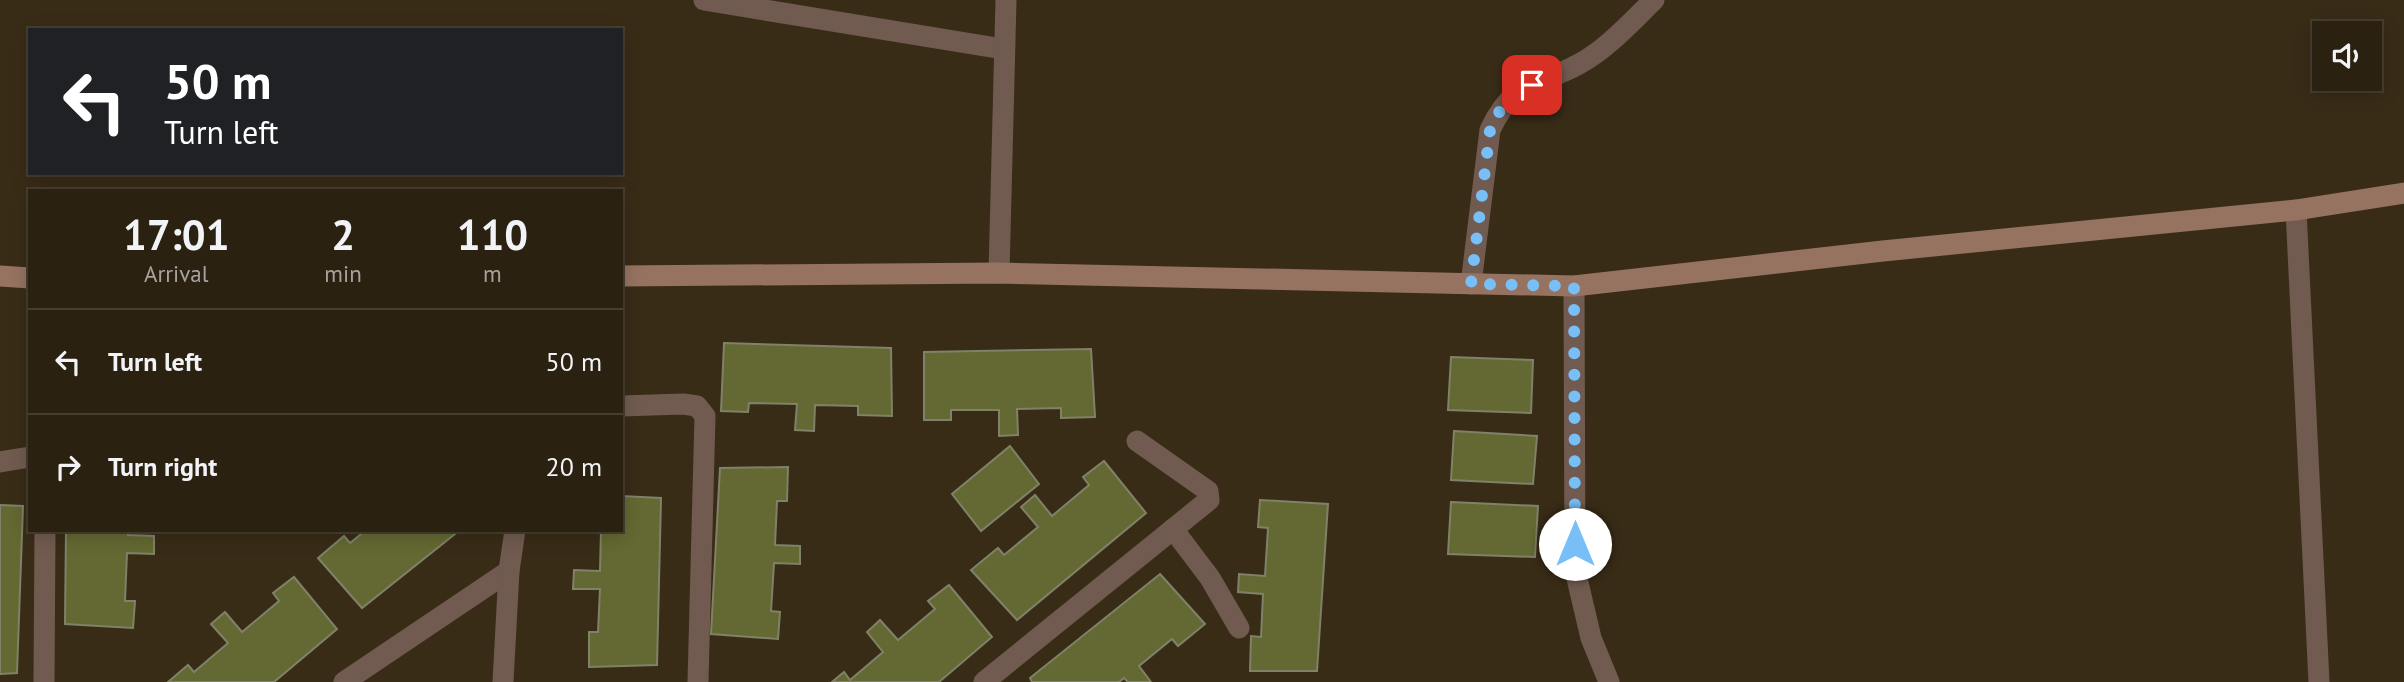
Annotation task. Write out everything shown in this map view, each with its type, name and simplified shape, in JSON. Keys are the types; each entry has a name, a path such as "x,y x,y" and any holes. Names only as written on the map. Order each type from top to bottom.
{"street":[{"path":"704,0 1003,49"},
{"path":"999,274 1006,0"},
{"path":"1471,284 1490,130 1500,109 1516,93 1580,64 1608,43 1654,0"},
{"path":"623,276 999,274 1574,286 1870,252 2296,210 2404,193"},
{"path":"2296,210 2319,682"},
{"path":"0,276 28,278"},
{"path":"1574,286 1575,570 1591,638 1609,682"},
{"path":"623,406 683,404 697,406 705,416 698,682"},
{"path":"984,682 1209,500 1209,491 1137,441"},
{"path":"0,462 28,457"},
{"path":"1172,528 1210,578 1239,628"},
{"path":"44,682 45,532"},
{"path":"502,682 509,571 515,532"},
{"path":"344,682 509,571"}],"building":[{"path":"724,343 891,348 892,416 858,415 858,406 815,405 814,431 795,430 797,404 749,403 748,412 721,411"},
{"path":"1091,349 1095,417 1061,418 1061,408 1017,409 1018,435 999,436 999,410 951,410 951,420 924,420 924,352"},
{"path":"1451,357 1533,360 1531,413 1448,410"},
{"path":"1454,431 1537,436 1533,484 1451,480"},
{"path":"1010,446 1039,484 981,531 952,494"},
{"path":"1104,461 1146,513 1017,620 971,570 998,548 1004,555 1038,527 1021,507 1035,495 1052,516 1089,485 1083,477"},
{"path":"788,467 787,501 777,501 775,545 800,546 800,564 774,563 771,611 780,612 778,639 711,634 720,468"},
{"path":"623,496 661,498 657,665 589,667 589,632 598,632 600,589 573,589 574,570 600,571 601,532 623,532"},
{"path":"1260,500 1328,504 1317,671 1250,671 1251,636 1261,637 1263,594 1238,592 1239,574 1265,576 1268,528 1258,527"},
{"path":"1451,502 1538,506 1535,557 1448,554"},
{"path":"0,505 23,506 17,673 0,674"},
{"path":"66,532 128,532 128,535 154,536 154,554 127,553 125,601 135,601 133,628 65,624"},
{"path":"364,532 457,532 362,608 318,558 344,536 350,543"},
{"path":"1160,574 1205,624 1178,646 1172,639 1139,666 1151,682 1128,682 1124,678 1119,682 1032,682 1030,678"},
{"path":"294,577 337,629 274,682 168,682 188,665 194,672 228,643 211,624 225,612 242,632 279,601 273,593"},
{"path":"949,585 992,637 939,682 832,682 844,672 850,680 883,652 867,632 880,620 898,640 935,609 928,601"}],"route":[{"path":"1532,85 1516,93 1500,109 1490,130 1471,284 1574,286 1575,544"}]}
